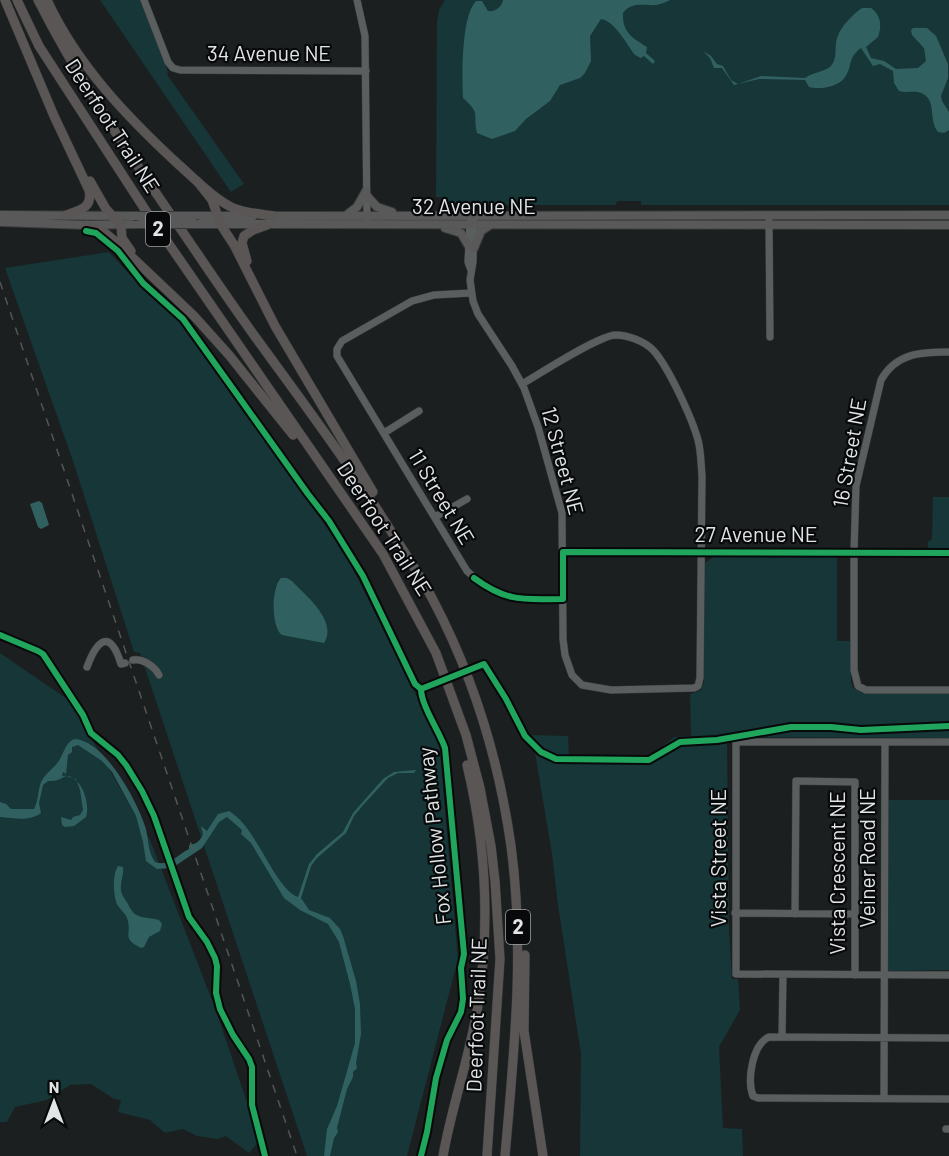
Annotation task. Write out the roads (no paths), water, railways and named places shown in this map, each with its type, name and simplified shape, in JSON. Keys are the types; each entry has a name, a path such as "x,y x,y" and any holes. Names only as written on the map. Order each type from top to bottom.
{"highway":[{"path":"5,0 90,196 90,201 85,208 66,215"},
{"name":"Deerfoot Trail NE","path":"16,0 39,46 144,208 383,554 436,653 466,735 480,788 491,846 497,904 499,970 487,1156"},
{"name":"Deerfoot Trail NE","path":"38,0 94,99 139,168 356,477 418,573 458,652 484,726 504,806 516,894 519,959 517,1023 505,1156"},
{"path":"47,0 54,16 104,90 138,127 197,181 230,206 239,210 274,216"},
{"path":"54,116 110,214 121,225 124,242 141,265"},
{"path":"197,181 212,200 266,308 320,406 372,490 418,573"},
{"path":"86,225 104,232 195,316 298,440 311,450"},
{"path":"266,308 242,243 247,233 267,225"},
{"path":"443,1156 477,1005 486,908 478,824 469,771 451,696"},
{"path":"476,702 487,721 513,825 526,972 524,1031 543,1156"}],"main road":[{"path":"348,214 357,207 367,193 377,207 400,214"},
{"name":"32 Avenue NE","path":"0,222 86,225 199,224 274,216 400,214 949,225"},
{"name":"32 Avenue NE","path":"0,215 194,216 267,225 490,225 949,215"},
{"path":"424,225 457,231 465,236 471,246 481,231 490,225"}],"street":[{"name":"34 Avenue NE","path":"144,0 168,62 173,68 180,70 366,71"},
{"path":"357,0 366,36 367,225"},
{"name":"12 Street NE","path":"472,215 468,262 471,270 471,293 478,314 522,384 533,411 558,495 562,513 565,655 572,675 582,685 611,690 689,689 698,686 700,678 701,551"},
{"path":"769,220 770,337"},
{"name":"11 Street NE","path":"471,293 434,295 412,301 342,341 337,349 340,362 467,571 498,594 514,598 563,599"},
{"path":"522,384 607,337 626,336 652,349 666,369 698,440 702,476 701,551"},
{"name":"16 Street NE","path":"949,352 922,352 908,355 898,360 886,371 878,389 860,466 855,501 854,552 854,676 858,686 866,690 949,690"},
{"path":"384,433 419,411"},
{"path":"435,517 467,499"},
{"name":"27 Avenue NE","path":"563,552 949,553"},
{"path":"87,667 94,649 103,642 109,642 115,648 121,663 125,663"},
{"path":"133,660 138,659 156,668 159,675"},
{"name":"Vista Street NE","path":"783,975 736,974 736,742 885,742"},
{"path":"885,742 949,742"},
{"name":"Veiner Road NE","path":"884,1098 885,742"},
{"name":"Vista Crescent NE","path":"795,914 796,781 855,782 855,975"},
{"path":"735,913 855,914"},
{"path":"782,1037 783,975 949,975"},
{"path":"949,1038 765,1038 755,1053 751,1091 755,1097 949,1099"}],"railway":[{"path":"0,282 297,1156"}]}
